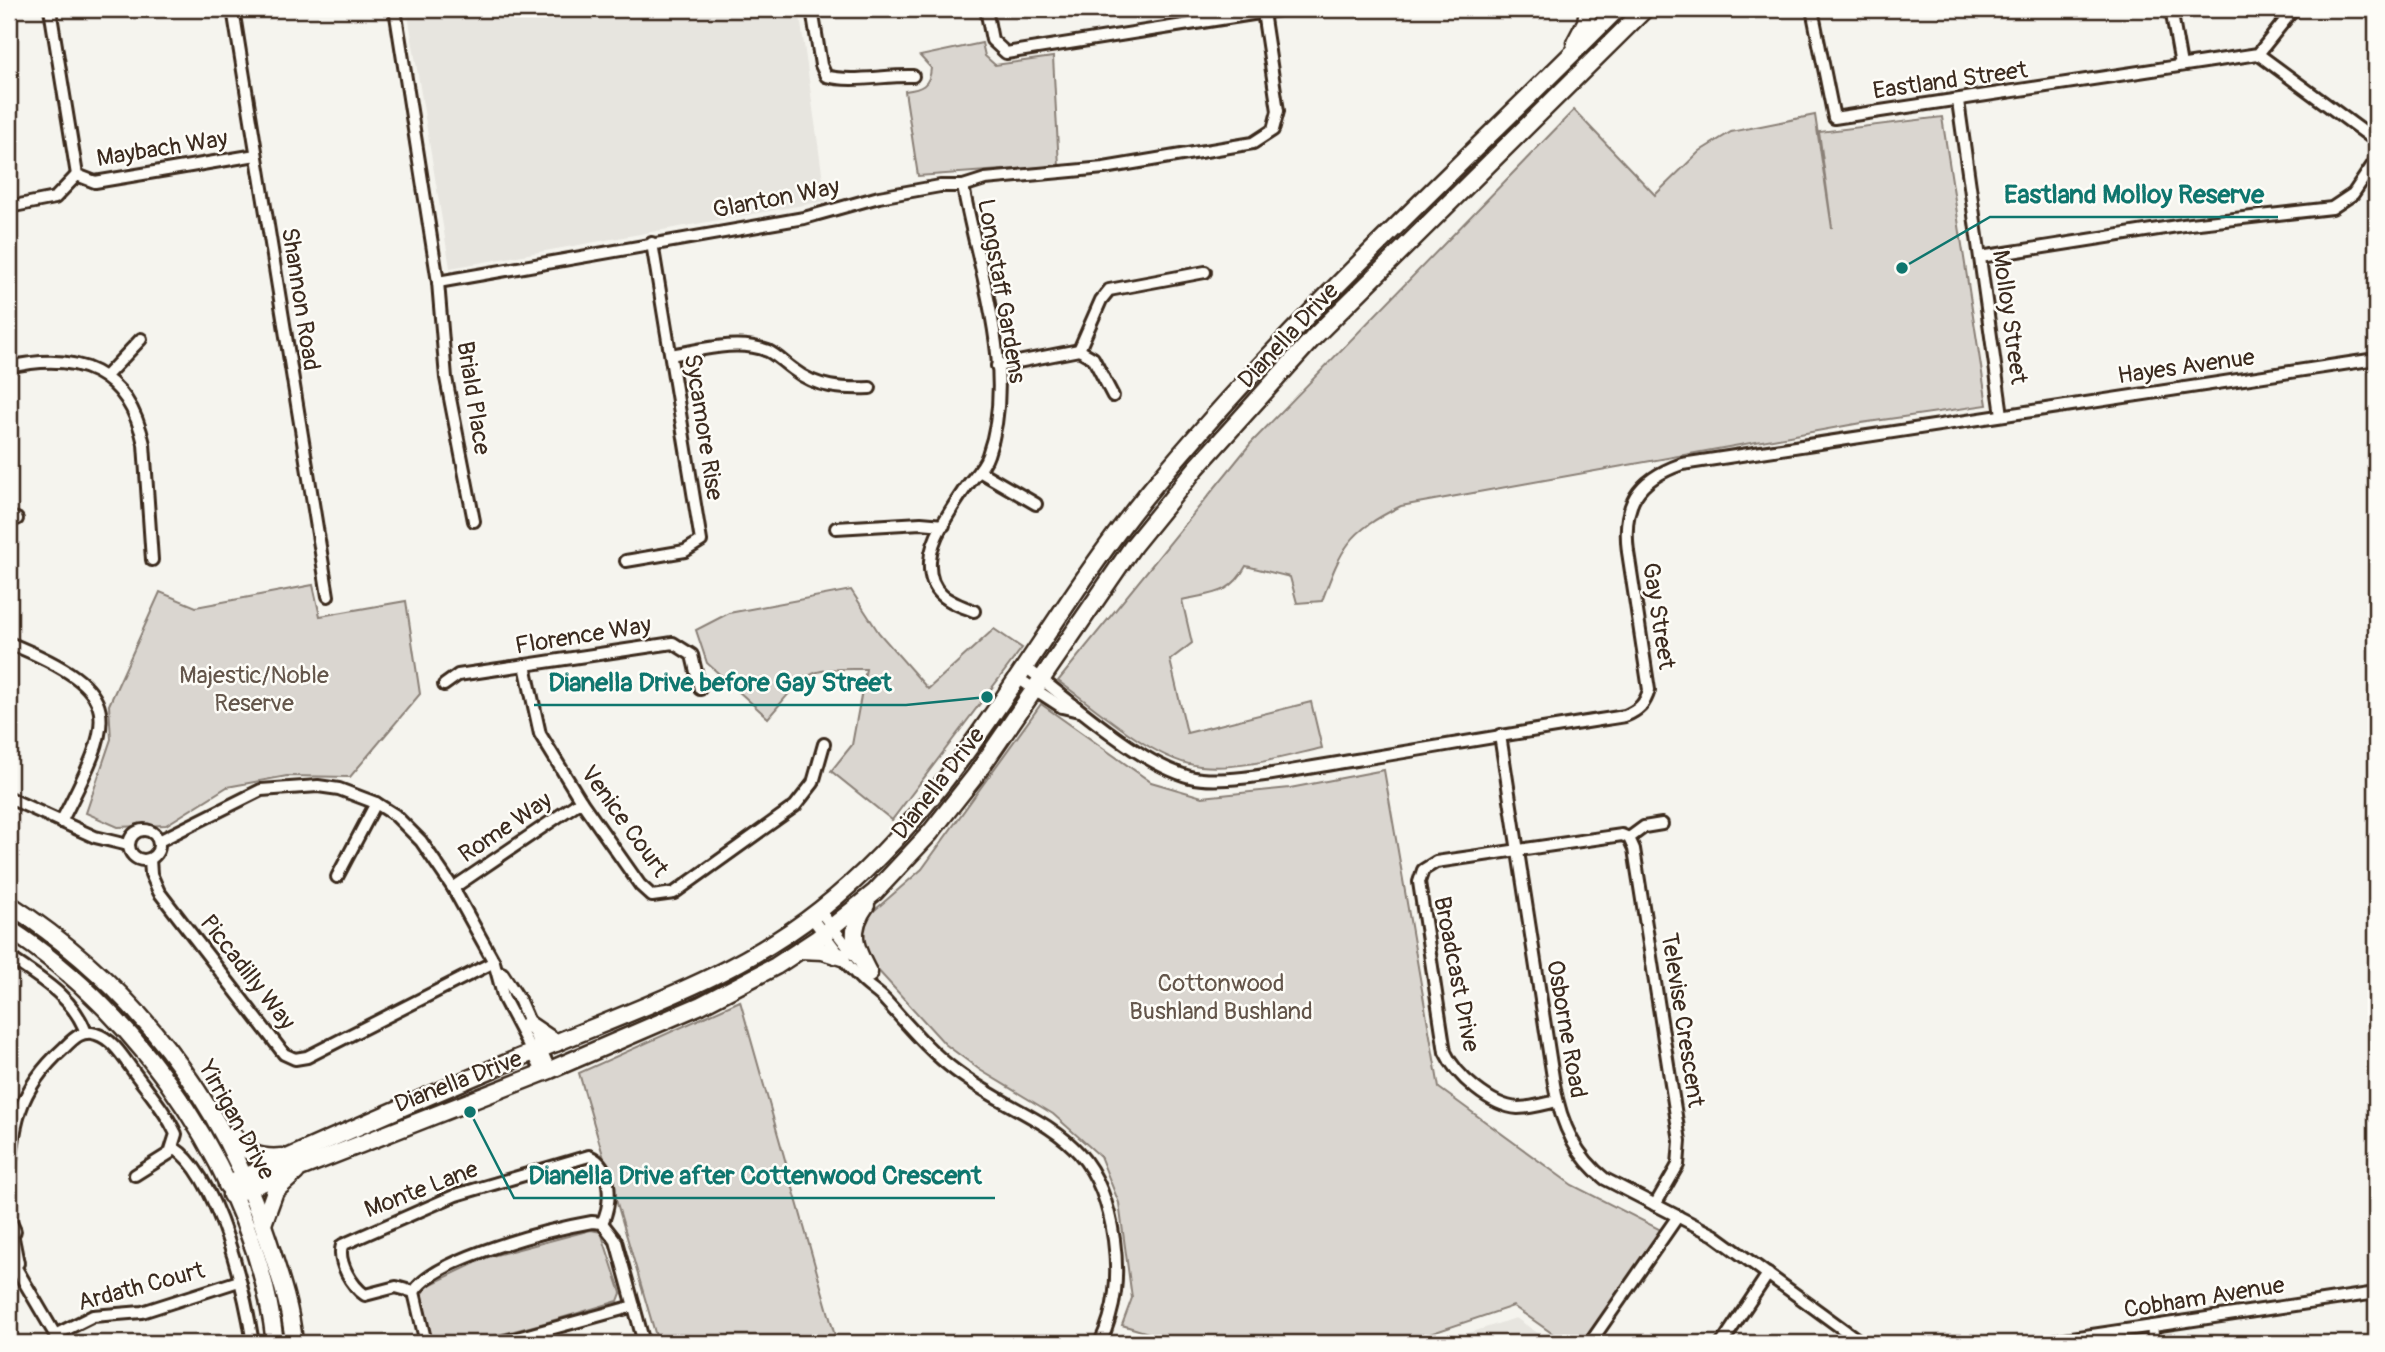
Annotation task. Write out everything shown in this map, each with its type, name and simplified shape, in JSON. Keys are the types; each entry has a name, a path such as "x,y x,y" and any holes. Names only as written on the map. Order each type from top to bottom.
{"main road":[{"path":"1565,60 1586,22 1588,9"},
{"path":"1598,55 1613,28 1611,10 1633,9"},
{"name":"Dianella Drive","path":"229,1190 297,1161 546,1071 701,1005 800,950 875,892 930,833 1039,685 1133,546 1197,467 1314,337 1645,9"},
{"name":"Dianella Drive","path":"297,1161 536,1050 690,988 765,949 815,914 860,876 910,824 963,758 1116,534 1186,450 1298,325 1565,60 1611,10"},
{"path":"869,974 854,946 853,935 859,915 875,892"},
{"name":"Yirrigan Drive","path":"9,904 48,930 90,965 180,1063 209,1105 247,1181 263,1224 284,1286 294,1343"},
{"name":"Yirrigan Drive","path":"9,929 72,977 139,1044 203,1136 229,1190 261,1275 275,1343"},
{"path":"800,950 823,951 842,957"},
{"path":"528,1024 556,1042"},
{"path":"180,1063 198,1079 244,1149 268,1158 297,1161"},
{"path":"263,1224 275,1191 297,1161"}],"street":[{"name":"Maybach Way","path":"50,9 76,175 95,182 256,155"},
{"name":"Shannon Road","path":"233,9 328,596"},
{"path":"395,9 438,282"},
{"path":"812,9 821,65 826,76 840,80 880,75 913,76"},
{"path":"986,9 992,40 1006,53 1285,9"},
{"name":"Eastland Street","path":"1812,9 1834,118 2258,54"},
{"path":"2171,9 2181,65"},
{"path":"2294,9 2258,54 2376,141"},
{"name":"Glanton Way","path":"438,282 804,218 879,197 940,186 963,187 985,179 1104,168 1253,142 1273,130 1278,111 1263,12"},
{"name":"Molloy Street","path":"1958,101 2002,415"},
{"path":"1980,257 2190,224 2332,208 2353,194 2376,160"},
{"path":"9,208 55,198 76,175"},
{"name":"Longstaff Gardens","path":"963,187 988,302 1000,408 988,457 944,525 932,547 929,563 933,582 944,600 974,611"},
{"name":"Sycamore Rise","path":"626,561 685,551 701,541 652,243"},
{"path":"1079,350 1101,300 1109,290 1205,272"},
{"name":"Briald Place","path":"438,282 446,378 474,521"},
{"path":"106,377 141,339"},
{"path":"671,355 717,347 754,348 767,351 794,371 822,386 841,389 870,387"},
{"path":"997,366 1079,350 1093,358 1113,396"},
{"name":"Hayes Avenue","path":"2002,415 2376,359"},
{"path":"9,367 44,360 80,364 106,377 125,397 141,429 152,560"},
{"name":"Gay Street","path":"1020,671 1158,764 1192,778 1279,772 1625,716 1637,711 1646,701 1649,690 1625,529 1633,498 1662,471 1682,464 2002,415"},
{"path":"979,471 1036,504"},
{"path":"836,528 921,523 944,525"},
{"path":"9,643 75,675 86,684 99,703 103,720 93,758 61,822"},
{"name":"Florence Way","path":"444,685 458,675 673,643 692,655 700,689"},
{"name":"Venice Court","path":"525,665 540,734 581,801 639,885 652,896 674,893 795,806 813,783 824,744"},
{"name":"Osborne Road","path":"1500,735 1557,1101 1573,1141 1594,1171 1714,1235 1862,1343"},
{"path":"159,841 261,790 318,786 339,789 376,803 395,816 421,841 453,888 496,966 517,993 536,1050"},
{"path":"9,798 108,841 128,845"},
{"name":"Rome Way","path":"453,888 581,801"},
{"path":"337,877 376,803"},
{"path":"1517,849 1615,834 1629,838 1644,827 1662,824"},
{"path":"144,829 152,831 159,841 157,853 150,859 135,858 128,845 133,834 144,829"},
{"name":"Televise Crescent","path":"1629,838 1634,849 1681,1141 1678,1165 1655,1205"},
{"name":"Broadcast Drive","path":"1517,849 1436,862 1423,870 1419,883 1437,1000 1446,1052 1457,1072 1507,1106 1530,1107 1557,1101"},
{"name":"Piccadilly Way","path":"150,859 159,892 279,1048 295,1059 307,1057 496,966"},
{"path":"815,914 869,974 880,994"},
{"path":"828,930 842,957 861,980 880,994 956,1072 1054,1130 1088,1165 1102,1187 1110,1211 1118,1271 1109,1325 1100,1343"},
{"path":"9,957 48,984 74,1007 86,1033"},
{"path":"496,966 505,999 546,1071"},
{"path":"9,1184 18,1116 26,1092 47,1062 77,1035 86,1033 105,1037 116,1048 164,1111 176,1134 174,1148 135,1175"},
{"path":"174,1148 196,1168 224,1229 253,1343"},
{"name":"Monte Lane","path":"414,1293 396,1287 365,1295 352,1282 341,1256 342,1245 457,1195 589,1156 601,1164 609,1192 610,1204 602,1223"},
{"path":"9,1205 9,1219 15,1228 11,1241 21,1273 32,1299 57,1339"},
{"path":"1590,1343 1678,1216"},
{"path":"426,1343 414,1293 426,1276 495,1248 581,1224 602,1223 616,1241 644,1343"},
{"path":"9,1256 21,1273"},
{"path":"1722,1343 1768,1275"},
{"name":"Ardath Court","path":"57,1339 93,1316 142,1312 239,1281"},
{"name":"Cobham Avenue","path":"2038,1343 2376,1293"},
{"path":"499,1343 526,1341 634,1306"},
{"path":"2152,1326 2154,1343"}],"shaded area":[{"path":"407,9 799,9 826,201 450,268"},
{"path":"1516,1318 1552,1343 1438,1343"}],"green space":[{"path":"982,43 985,56 995,65 1053,57 1059,166 918,176 905,91 920,88 929,79 931,68 920,56"},
{"path":"1574,110 1655,195 1700,151 1731,132 1815,115 1832,228 1819,132 1942,117 1987,405 1861,423 1401,506 1369,524 1349,543 1335,567 1322,601 1297,603 1290,577 1246,566 1227,588 1182,600 1192,643 1170,660 1187,733 1311,702 1322,748 1231,766 1200,766 1182,762 1126,732 1058,681 1251,443"},
{"name":"Majestic/Noble Reserve","path":"313,585 320,616 406,601 420,694 350,777 287,776 227,787 166,825 118,827 86,813 111,739 109,705 160,592 196,607"},
{"path":"851,590 879,633 928,689 994,629 1022,648 892,820 831,771 852,745 866,669 830,670 808,676 768,718 707,663 696,630 729,613"},
{"name":"Cottonwood Bushland Bushland","path":"1041,704 1151,782 1202,797 1290,788 1384,770 1439,1088 1572,1185 1663,1231 1583,1343 1566,1343 1513,1306 1403,1343 1181,1343 1122,1325 1132,1298 1119,1203 1100,1156 1053,1114 980,1070 945,1044 846,935 922,869"},
{"path":"740,1001 837,1343 658,1343 579,1073"},
{"path":"591,1230 601,1232 621,1293 618,1301 495,1336 447,1342 432,1340 420,1295 425,1287 488,1257"}],"place":[{"name":"Eastland Molloy Reserve","path":"1902,268"},
{"name":"Dianella Drive before Gay Street","path":"987,697"},
{"name":"Dianella Drive after Cottenwood Crescent","path":"470,1112"}]}
